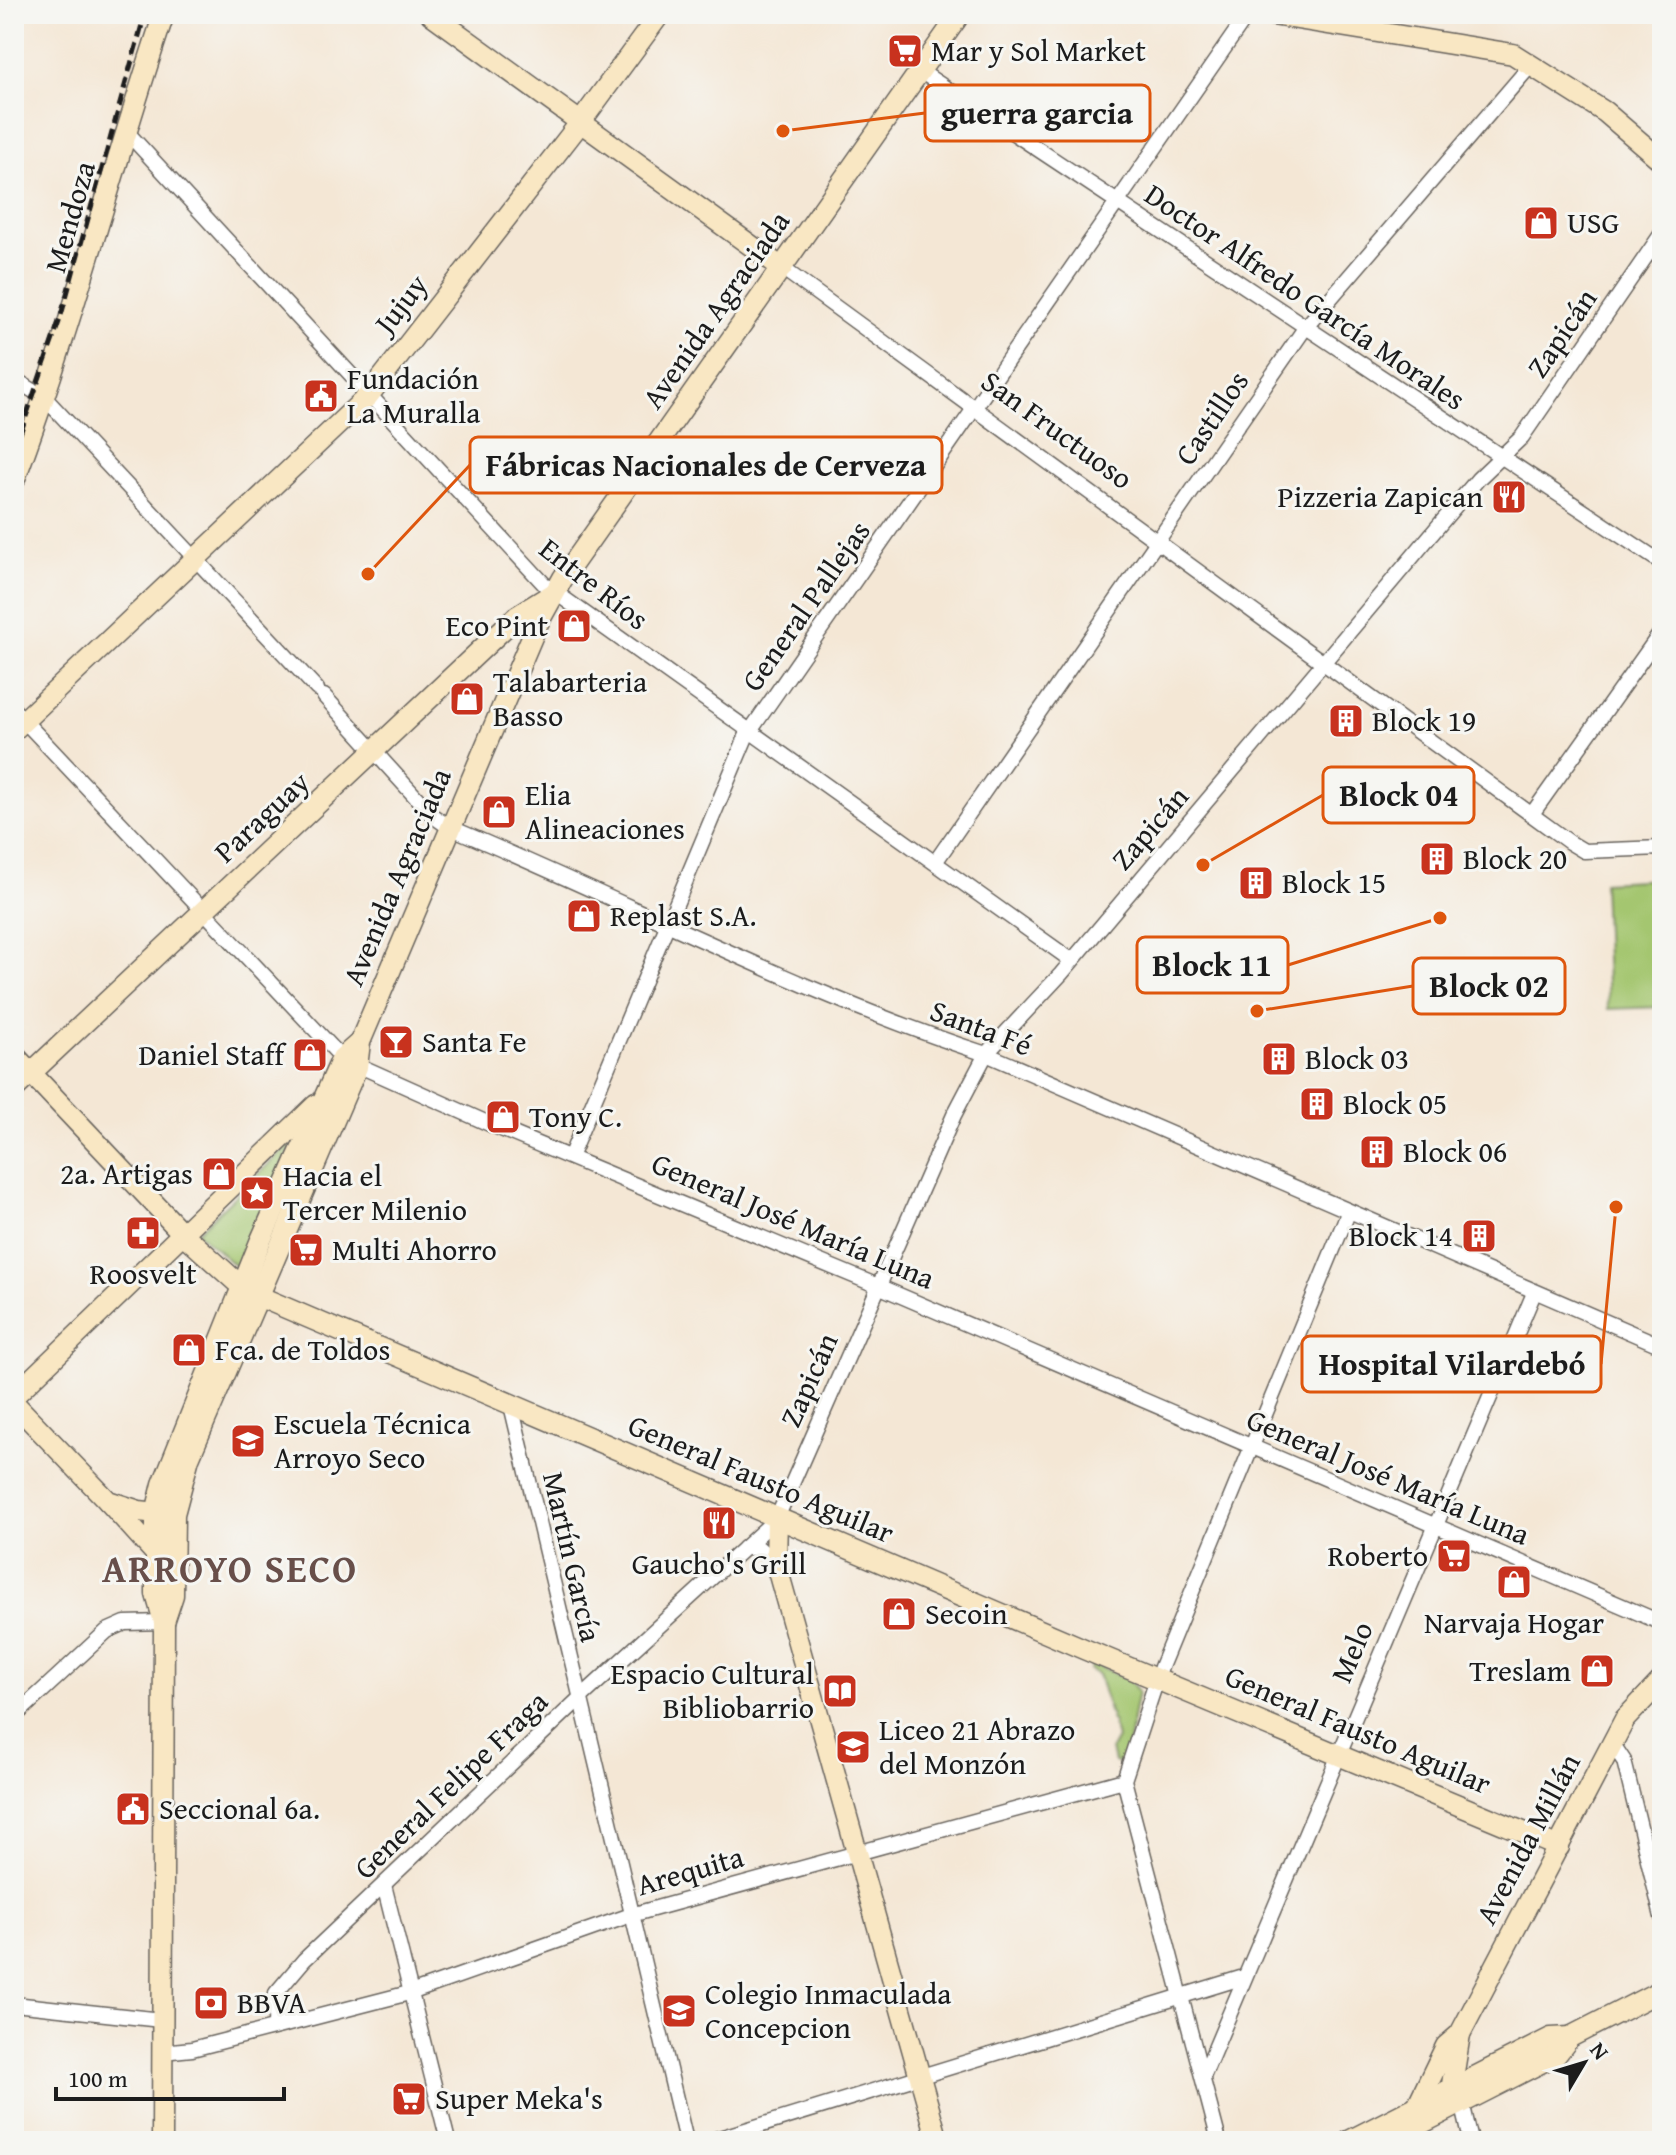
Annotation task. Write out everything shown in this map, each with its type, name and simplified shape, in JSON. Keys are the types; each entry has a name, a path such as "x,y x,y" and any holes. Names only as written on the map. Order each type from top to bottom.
{"street":[{"name":"Mendoza","path":"14,481 45,398 104,213 125,130 164,14"},
{"name":"San Fructuoso","path":"431,14 1584,851 1662,848"},
{"name":"Jujuy","path":"17,720 196,559 368,396 580,123 660,14"},
{"name":"Avenida Agraciada","path":"164,1622 173,1595 165,1514 166,1476 360,1042 449,827 554,593 960,14"},
{"name":"General Pallejas","path":"571,1155 750,730 1248,14"},
{"path":"1266,14 1490,47 1513,54 1633,132 1662,161"},
{"name":"Castillos","path":"936,861 1160,542 1305,328 1531,65"},
{"name":"Doctor Alfredo García Morales","path":"920,71 1662,563"},
{"name":"Entre Ríos","path":"125,130 368,396 554,593 936,861 1071,960"},
{"name":"Zapicán","path":"777,1518 954,1115 986,1054 1071,960 1498,457 1522,437 1662,233"},
{"name":"Santa Fé","path":"14,379 45,398 433,816 449,827 882,1019 986,1054 1348,1213 1662,1346"},
{"name":"Paraguay","path":"14,1089 517,616 554,593"},
{"path":"1532,814 1662,631"},
{"name":"General José María Luna","path":"17,720 349,1062 1662,1623"},
{"name":"General Fausto Aguilar","path":"14,1055 183,1234 250,1292 1559,1847"},
{"name":"Avenida Agraciada","path":"250,1292 325,1096 349,1062"},
{"path":"14,1396 325,1096"},
{"path":"1219,2141 1124,1780 1157,1678 1348,1213"},
{"name":"Melo","path":"1202,2077 1534,1293"},
{"path":"14,1403 156,1554"},
{"name":"Martín García","path":"511,1405 578,1700 686,2141"},
{"path":"108,1501 165,1514"},
{"name":"Avenida Agraciada","path":"162,2141 164,1622 156,1594 156,1554 165,1514"},
{"path":"777,1518 776,1564 938,2141"},
{"name":"General Felipe Fraga","path":"275,2026 276,1993 285,1980 578,1700 777,1518"},
{"path":"744,1548 759,1548 776,1564"},
{"path":"14,1717 107,1631 125,1623 164,1622"},
{"name":"Avenida Millán","path":"1417,2106 1446,2046 1460,2034 1612,1743 1634,1708 1662,1680"},
{"path":"1612,1743 1624,1761 1662,1917"},
{"name":"Arequita","path":"275,2026 413,1992 631,1915 1124,1780"},
{"path":"384,1885 448,2141"},
{"path":"710,2141 1244,1977"},
{"path":"1387,2141 1551,2038 1570,2037 1662,1990"},
{"path":"14,2004 161,2020"},
{"path":"162,2052 192,2049 275,2026"},
{"name":"Avenida Millán","path":"1454,2100 1460,2034"},
{"path":"1349,2141 1417,2106 1454,2100"},
{"path":"1454,2100 1471,2141"}],"green space":[{"path":"1662,879 1662,1007 1608,1009 1603,882"},
{"path":"294,1140 242,1265 235,1266 197,1232"},
{"path":"1092,1663 1129,1680 1138,1691 1126,1758 1121,1764 1114,1762 1111,1749 1117,1738 1098,1674 1090,1670"}],"railway":[{"path":"14,451 60,319 145,14"}],"place":[{"name":"Mar y Sol Market","path":"905,51"},
{"name":"guerra garcia","path":"783,131"},
{"name":"USG","path":"1541,223"},
{"name":"Fundación La Muralla","path":"321,396"},
{"name":"Pizzeria Zapican","path":"1509,497"},
{"name":"Fábricas Nacionales de Cerveza","path":"368,574"},
{"name":"Eco Pint","path":"574,626"},
{"name":"Talabarteria Basso","path":"467,699"},
{"name":"Block 19","path":"1346,721"},
{"name":"Elia Alineaciones","path":"499,812"},
{"name":"Block 20","path":"1437,859"},
{"name":"Block 04","path":"1203,865"},
{"name":"Block 15","path":"1256,883"},
{"name":"Replast S.A.","path":"584,916"},
{"name":"Block 11","path":"1440,918"},
{"name":"Block 02","path":"1257,1011"},
{"name":"Santa Fe","path":"396,1042"},
{"name":"Daniel Staff","path":"310,1055"},
{"name":"Block 03","path":"1279,1059"},
{"name":"Block 05","path":"1317,1104"},
{"name":"Tony C.","path":"503,1117"},
{"name":"Block 06","path":"1377,1152"},
{"name":"2a. Artigas","path":"219,1174"},
{"name":"Hacia el Tercer Milenio","path":"257,1193"},
{"name":"Hospital Vilardebó","path":"1616,1207"},
{"name":"Roosvelt","path":"143,1233"},
{"name":"Block 14","path":"1479,1236"},
{"name":"Multi Ahorro","path":"306,1250"},
{"name":"Fca. de Toldos","path":"189,1350"},
{"name":"Escuela Técnica Arroyo Seco","path":"248,1441"},
{"name":"Gaucho's Grill","path":"719,1523"},
{"name":"Roberto","path":"1454,1556"},
{"name":"Narvaja Hogar","path":"1514,1582"},
{"name":"Secoin","path":"899,1614"},
{"name":"Treslam","path":"1597,1671"},
{"name":"Espacio Cultural Bibliobarrio","path":"840,1691"},
{"name":"Liceo 21 Abrazo del Monzón","path":"853,1747"},
{"name":"Seccional 6a.","path":"133,1809"},
{"name":"BBVA","path":"211,2003"},
{"name":"Colegio Inmaculada Concepcion","path":"679,2011"},
{"name":"Super Meka's","path":"409,2099"}],"district":[{"name":"ARROYO SECO","path":"230,1569"}]}
